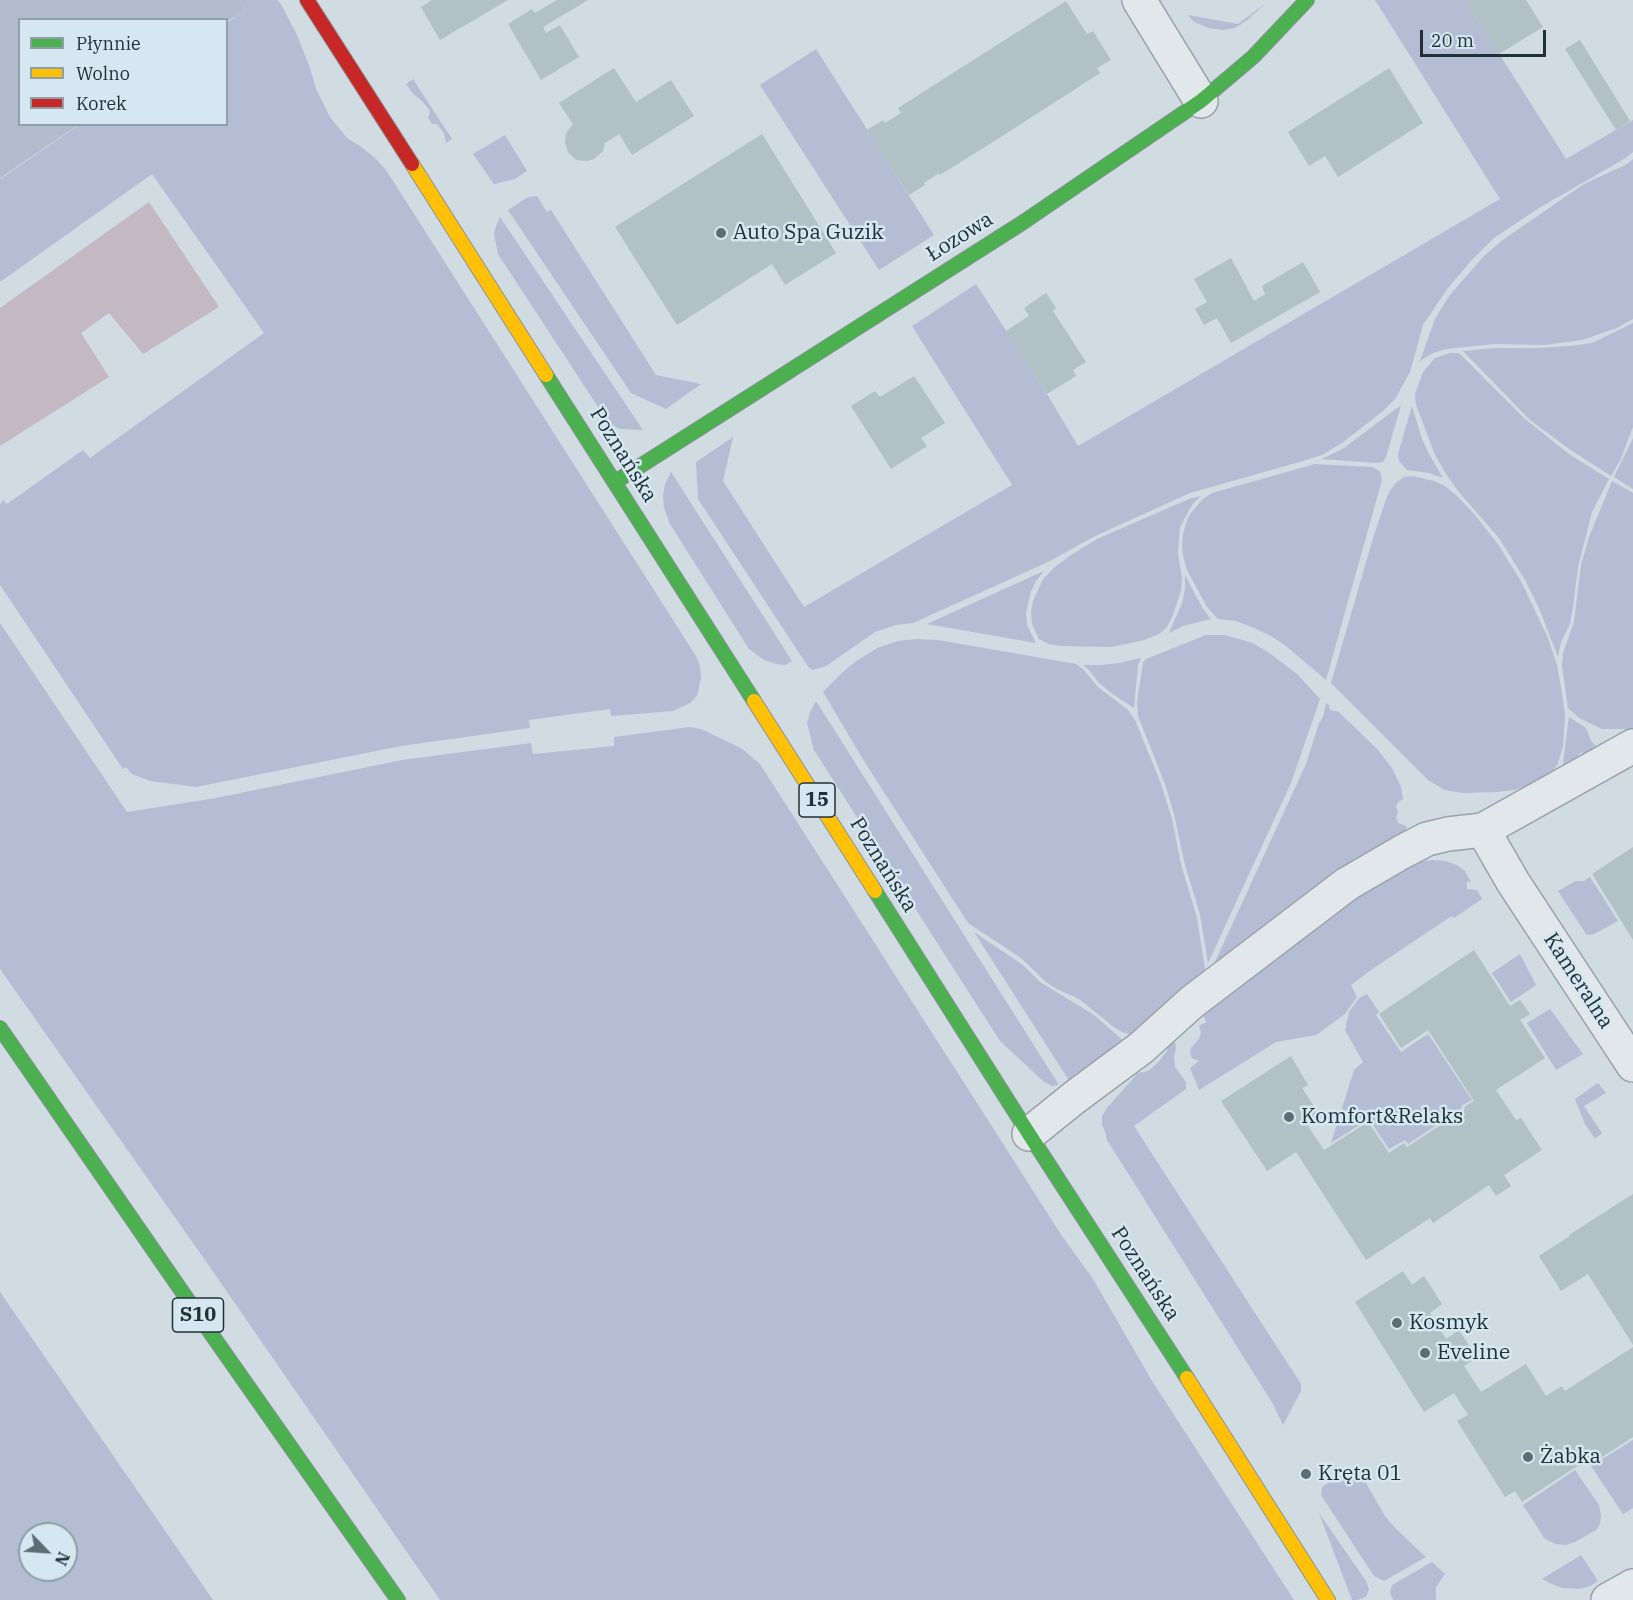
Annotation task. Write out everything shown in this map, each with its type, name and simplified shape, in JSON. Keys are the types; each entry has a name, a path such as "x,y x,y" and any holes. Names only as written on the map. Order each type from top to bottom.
{"main road":[{"name":"Poznańska","path":"307,0 1328,1600"},
{"name":"Łozowa","path":"615,482 1022,223 1202,101 1253,57 1307,0"},
{"name":"S10","path":"0,1028 398,1600"}],"street":[{"path":"1139,0 1202,101"},
{"path":"1029,1134 1141,1048 1192,1002 1347,884 1427,839 1483,830 1633,746"},
{"name":"Kameralna","path":"1483,830 1513,882 1633,1065"},
{"path":"1608,1600 1633,1586"}],"shaded area":[{"path":"0,0 239,0 245,10 228,21 228,18 18,18 18,126 77,126 0,178"},
{"path":"239,0 277,0 281,4 297,35 316,89 330,117 347,138 375,158 386,170 696,656 701,678 697,696 690,703 673,711 611,716 610,709 529,720 530,728 401,746 196,787 150,781 132,774 126,767 123,769 0,585 0,505 3,500 7,504 83,450 90,458 264,333 152,174 0,282 0,179 78,126 228,126 228,22 245,10"},
{"path":"1375,0 1465,0 1566,159 1633,120 1633,152 1539,208 1494,238 1471,261 1448,288 1423,325 1410,372 1395,399 1342,443 1322,455 1190,493 1095,536 1048,562 913,623 896,625 875,632 826,666 813,670 809,668 698,499 696,462 733,437 723,481 804,607 1012,485 912,326 976,284 1078,446 1500,199"},
{"path":"1266,3 1235,28 1223,30 1194,22 1188,15 1238,24"},
{"path":"816,49 934,235 879,270 760,85"},
{"path":"413,79 452,139 446,143 444,133 428,118 430,111 406,84"},
{"path":"505,135 527,171 515,179 494,184 473,154"},
{"path":"1633,159 1633,319 1617,328 1582,340 1545,345 1495,344 1446,349 1433,353 1420,361 1435,319 1449,296 1484,256 1504,239 1584,184"},
{"path":"537,196 547,212 551,210 656,375 701,384 666,409 631,393 508,210 528,197"},
{"path":"149,202 219,307 143,354 109,313 81,333 109,377 0,446 0,308"},
{"path":"500,217 643,430 620,429 611,424 602,413 498,254 494,234"},
{"path":"1633,323 1633,427 1620,461 1611,476 1530,420 1463,351 1592,343"},
{"path":"1450,353 1459,353 1525,419 1569,454 1609,479 1592,512 1578,567 1570,624 1561,642 1558,657 1539,608 1525,580 1499,538 1446,474 1435,455 1416,405 1415,394 1423,372 1435,358"},
{"path":"1401,405 1383,462 1322,459 1344,448"},
{"path":"1412,406 1422,439 1443,478 1429,473 1407,470 1399,461 1398,454"},
{"path":"1633,438 1633,489 1614,477"},
{"path":"1315,464 1372,467 1380,471 1382,480 1326,680 1271,636 1236,621 1218,619 1207,607 1187,570 1182,545 1190,514 1203,499 1212,493"},
{"path":"671,472 792,661 785,665 776,664 764,660 749,649 670,524 664,508 663,496 665,484"},
{"path":"1412,476 1445,486 1474,514 1497,543 1521,581 1548,638 1557,665 1565,716 1563,746 1558,763 1553,772 1515,790 1462,793 1445,790 1428,780 1331,683 1386,499 1397,482 1404,477"},
{"path":"1612,481 1633,493 1633,729 1602,729 1579,718 1568,708 1562,666 1563,653 1574,622 1581,565 1589,537"},
{"path":"1201,496 1192,505 1180,527 1178,553 1182,578 1181,591 1167,627 1159,634 1144,640 1112,647 1062,646 1049,644 1039,639 1032,624 1033,601 1043,579 1056,566 1097,539 1189,499"},
{"path":"1044,571 1031,591 1026,613 1027,625 1036,643 927,624"},
{"path":"1185,575 1203,609 1211,619 1183,626 1169,633 1182,603"},
{"path":"0,623 127,812 216,798 402,760 531,743 533,754 614,746 614,737 690,727 701,729 741,748 760,764 1062,1236 1093,1279 1152,1381 1294,1600 440,1600 0,969"},
{"path":"1206,635 1224,635 1253,643 1297,674 1320,699 1291,783 1208,963 1200,914 1185,865 1174,814 1165,784 1138,716 1137,702 1143,663 1146,659"},
{"path":"938,640 1076,664 1098,687 1128,710 1135,720 1160,781 1172,819 1181,864 1197,918 1205,969 1199,981 1136,1036 1115,1028 1079,999 1046,982 1021,958 968,923 864,761 823,692 846,669 877,648 898,641"},
{"path":"1141,658 1138,665 1134,708 1099,683 1083,665 1119,663"},
{"path":"816,701 1059,1085 1052,1086 1043,1081 1000,1041 814,750 807,723"},
{"path":"1326,703 1330,710 1339,712 1377,749 1392,768 1401,787 1403,799 1396,806 1398,812 1396,817 1398,823 1406,826 1407,832 1208,977 1306,764"},
{"path":"1569,717 1586,728 1591,741 1598,748 1591,753 1580,753 1572,766 1562,771"},
{"path":"1433,860 1457,865 1465,871 1471,882 1467,881 1467,889 1477,890 1482,899 1429,931 1351,985 1357,997 1345,1014 1316,1035 1276,1042 1199,1090 1190,1068 1199,1061 1192,1058 1190,1053 1191,1048 1199,1039 1201,1032 1199,1026 1206,1022 1202,1016 1197,1018 1312,921 1415,862"},
{"path":"1590,877 1618,921 1589,935 1586,934 1558,891 1576,881 1584,881"},
{"path":"974,932 1023,965 1040,982 1094,1015 1127,1044 1082,1072 1076,1073 1070,1082"},
{"path":"1520,954 1536,985 1511,1002 1492,973"},
{"path":"1367,994 1379,1012 1376,1015 1401,1052 1428,1034 1472,1100 1408,1144 1405,1140 1389,1149 1369,1119 1331,1143 1354,1070 1363,1062 1345,1030 1349,1012 1359,998"},
{"path":"1550,1009 1583,1054 1556,1070 1527,1023"},
{"path":"1171,1039 1175,1041 1176,1048 1175,1067 1186,1082 1186,1089 1134,1126 1301,1384 1301,1391 1283,1425 1273,1404 1107,1140 1102,1125 1102,1116 1107,1108 1138,1073 1151,1069 1161,1059"},
{"path":"1598,1083 1606,1093 1584,1106 1602,1133 1595,1139 1585,1124 1575,1099"},
{"path":"0,1292 213,1600 0,1600"},
{"path":"1633,1440 1633,1508 1623,1514 1591,1466"},
{"path":"1356,1466 1385,1516 1426,1557 1384,1581 1374,1576 1321,1495 1322,1487"},
{"path":"1575,1470 1599,1505 1600,1524 1596,1530 1575,1542 1566,1545 1556,1544 1545,1539 1523,1505"},
{"path":"1319,1513 1366,1581 1369,1589 1366,1597 1352,1600"},
{"path":"1581,1555 1598,1581 1590,1586 1580,1589 1563,1588 1542,1579"},
{"path":"1432,1562 1445,1574 1436,1587 1436,1600 1393,1600 1390,1592 1392,1585"}],"building":[{"path":"432,0 508,0 440,40 421,7"},
{"path":"557,0 588,0 543,27 546,33 560,25 579,57 541,80 508,24 532,9 535,13"},
{"path":"1465,0 1526,0 1543,27 1499,54"},
{"path":"1066,1 1087,34 1093,31 1111,60 1097,68 1100,73 940,175 939,173 909,195 867,130 901,113 898,108"},
{"path":"1580,40 1630,121 1616,130 1565,49"},
{"path":"614,68 636,102 671,80 694,116 632,155 619,134 605,143 603,151 594,159 576,160 568,152 565,143 566,133 573,124 559,103"},
{"path":"1389,68 1423,123 1338,177 1325,156 1309,166 1288,132"},
{"name":"Auto Spa Guzik","path":"762,134 836,253 785,285 772,264 677,325 615,227"},
{"path":"1231,258 1254,301 1265,294 1262,286 1303,262 1320,292 1231,343 1217,318 1204,325 1195,309 1207,302 1194,279"},
{"path":"1046,293 1056,308 1053,311 1086,362 1073,370 1076,376 1047,394 1006,331 1029,316 1024,308"},
{"path":"914,376 945,423 921,438 927,446 891,469 851,406 875,391 880,397"},
{"path":"1633,847 1633,940 1592,874"},
{"path":"1474,950 1510,1006 1520,1000 1530,1014 1520,1020 1545,1058 1496,1090 1516,1120 1521,1118 1542,1150 1504,1175 1511,1186 1496,1196 1489,1185 1433,1223 1430,1218 1366,1260 1296,1152 1267,1171 1221,1101 1291,1056 1308,1085 1302,1088 1321,1117 1308,1126 1324,1150 1368,1122 1389,1153 1404,1143 1407,1147 1474,1101 1428,1030 1401,1048 1379,1014"},
{"path":"1633,1194 1633,1345 1588,1274 1561,1291 1539,1256"},
{"path":"1403,1271 1412,1285 1424,1276 1442,1304 1430,1313 1446,1339 1459,1330 1477,1358 1464,1366 1481,1392 1526,1364 1546,1396 1562,1386 1565,1391 1633,1347 1633,1437 1588,1466 1585,1461 1522,1502 1515,1491 1505,1497 1457,1421 1468,1415 1454,1393 1424,1412 1355,1302"}],"traffic: fast":[{"path":"615,482 1022,223 1201,101 1253,57 1307,0"},
{"path":"546,375 754,701"},
{"path":"875,891 1187,1378"},
{"path":"0,1028 398,1600"}],"traffic: slow":[{"path":"412,164 546,375"},
{"path":"754,701 875,891"},
{"path":"1187,1378 1328,1600"}],"traffic: jam":[{"path":"307,0 412,164"}],"place":[{"name":"Auto Spa Guzik","path":"721,233"},
{"name":"Komfort&Relaks","path":"1289,1117"},
{"name":"Kosmyk","path":"1397,1323"},
{"name":"Eveline","path":"1425,1353"},
{"name":"Żabka","path":"1528,1457"},
{"name":"Kręta 01","path":"1306,1474"}]}
